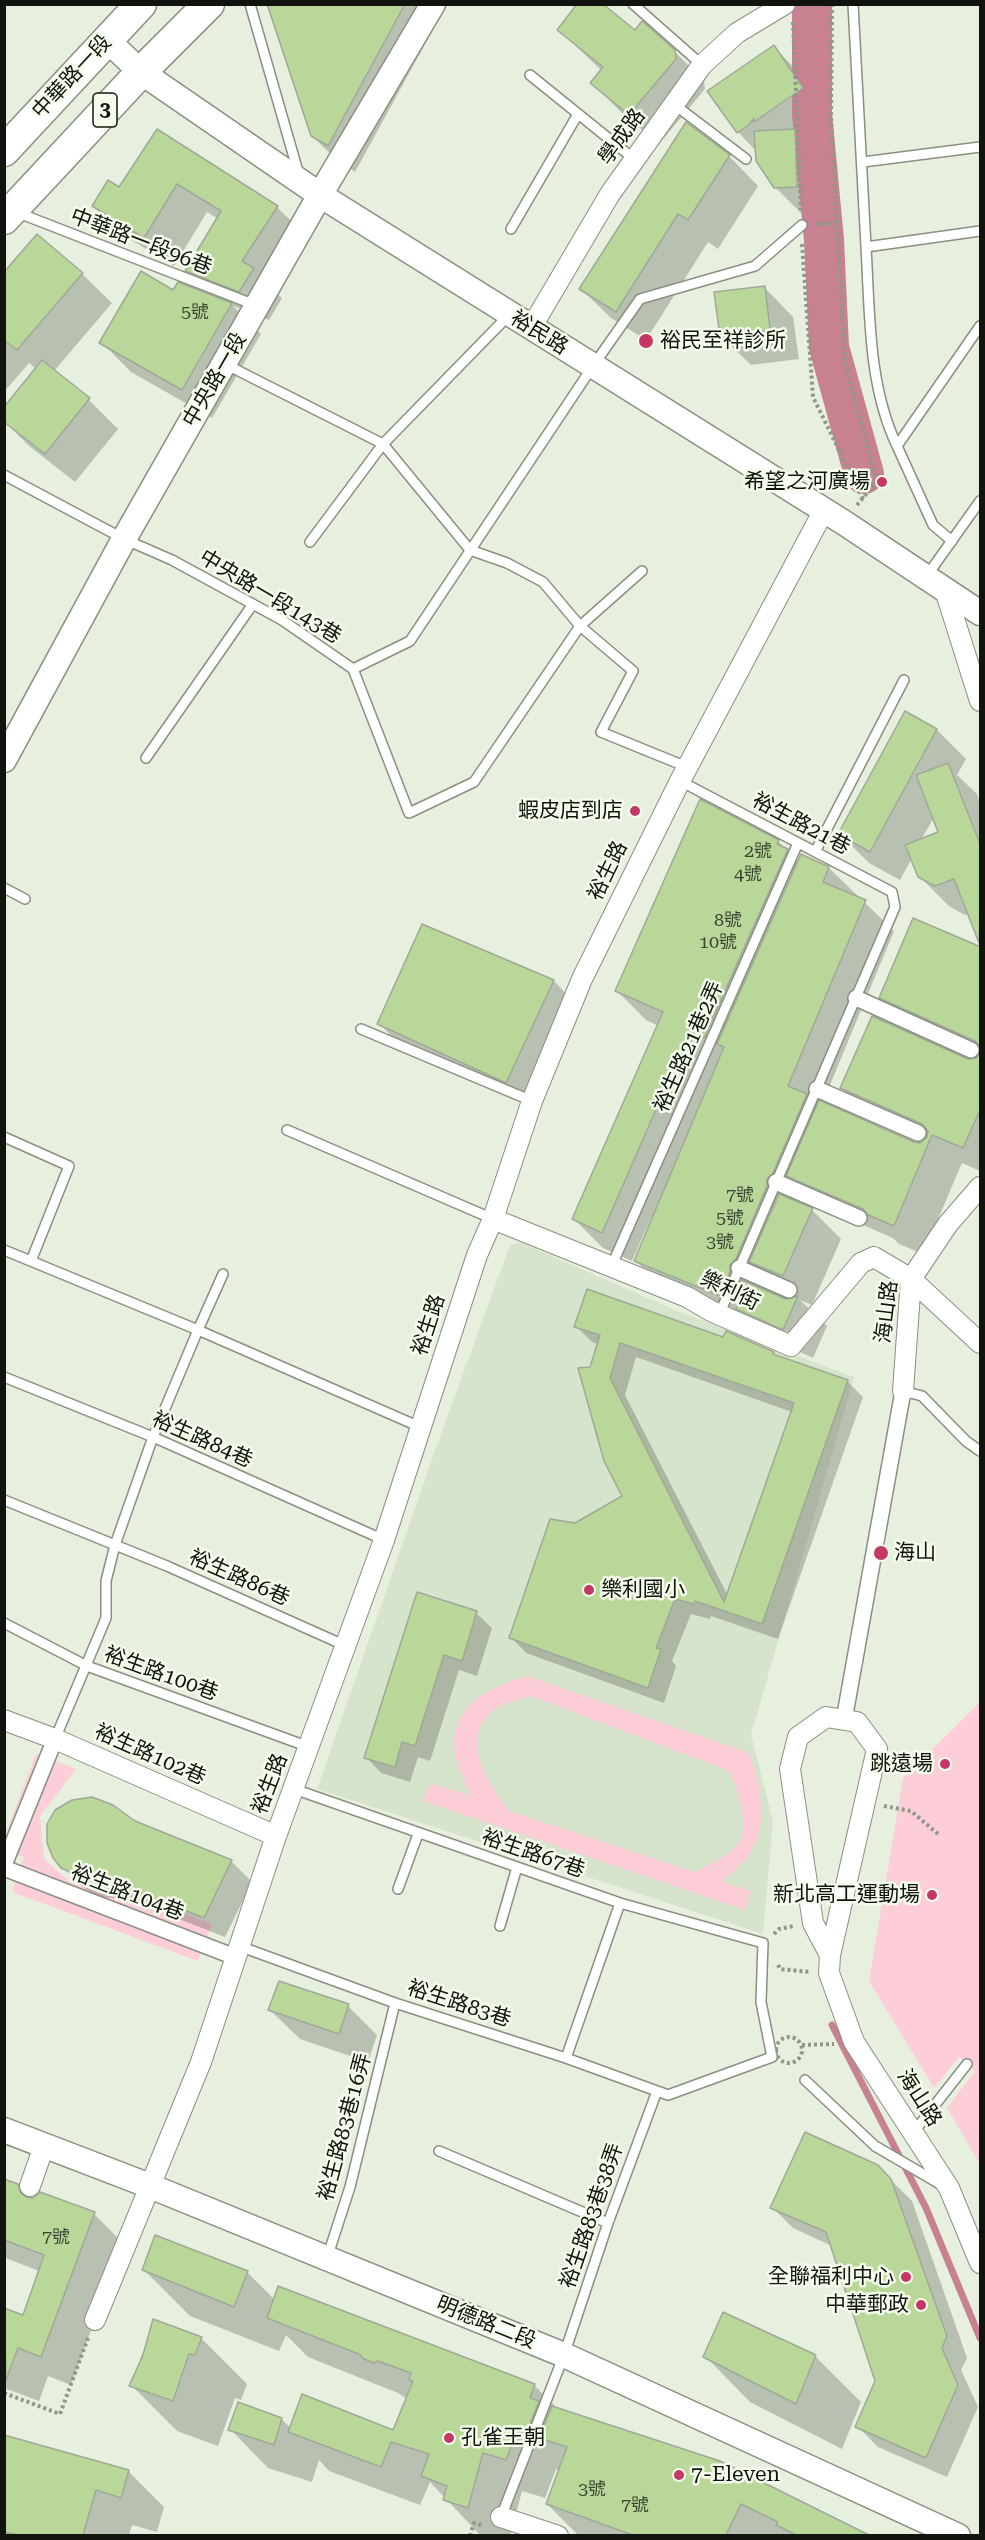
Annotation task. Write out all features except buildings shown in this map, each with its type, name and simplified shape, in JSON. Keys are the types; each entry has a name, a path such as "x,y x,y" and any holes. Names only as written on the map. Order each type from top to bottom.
{"main road":[{"name":"中華路一段","path":"4,151 141,4"},
{"name":"3","path":"8,215 141,72 209,4"}],"street":[{"name":"中央路一段","path":"4,760 124,539 257,306 310,189 433,4"},
{"name":"學成路","path":"531,328 610,194 702,65 737,33 789,10"},
{"name":"裕民路","path":"107,40 141,72 310,189 834,516 981,613"},
{"name":"裕生路","path":"95,2320 201,2062 276,1836 384,1540 477,1255 493,1219 532,1101 582,979 683,774 834,516"},
{"path":"935,584 981,701"},
{"path":"856,998 971,1050"},
{"path":"817,1089 918,1133"},
{"path":"776,1182 859,1218"},
{"name":"海山路","path":"903,1391 911,1279 948,1224 981,1187"},
{"name":"樂利街","path":"493,1219 687,1297 719,1315 790,1346 861,1263 874,1257 911,1279"},
{"path":"739,1268 789,1290"},
{"path":"911,1279 981,1343"},
{"path":"830,1964 877,1749 857,1722 844,1720 903,1391"},
{"name":"海山路","path":"844,1720 826,1717 798,1737 790,1769 813,1923 830,1964 854,2042 949,2188 981,2263"},
{"name":"裕生路102巷","path":"4,1720 55,1739 276,1836"},
{"path":"4,1867 55,1739"},
{"name":"裕生路104巷","path":"4,1867 237,1951"},
{"name":"明德路二段","path":"4,2130 150,2186 564,2355 958,2535"},
{"path":"30,2186 44,2146"},
{"path":"501,2517 558,2535"}],"lane":[{"path":"250,4 310,189"},
{"path":"633,4 702,65"},
{"path":"853,4 873,361 891,433 933,525 952,540"},
{"path":"530,75 634,159"},
{"path":"675,105 746,159"},
{"path":"511,229 578,114"},
{"path":"863,162 981,147"},
{"name":"中華路一段96巷","path":"8,215 257,306"},
{"path":"353,669 410,641 640,299 755,266 802,225"},
{"path":"866,247 981,231"},
{"path":"310,542 383,444 510,315"},
{"path":"897,446 981,326"},
{"path":"224,363 383,444 470,550 507,563 543,582 580,626 642,571"},
{"name":"中央路一段143巷","path":"4,475 124,539 172,560 282,620 353,669 409,813 474,782 580,626"},
{"path":"935,584 952,540 981,501"},
{"path":"146,758 253,604"},
{"name":"裕生路21巷","path":"580,626 633,671 601,732 683,774 798,843 892,892 895,908 856,998"},
{"path":"815,852 904,680"},
{"name":"裕生路21巷2弄","path":"612,1265 798,843"},
{"path":"4,888 25,899"},
{"path":"719,1315 856,998"},
{"path":"361,1029 532,1101"},
{"path":"287,1131 493,1219"},
{"path":"4,1137 69,1167 31,1261"},
{"path":"4,1250 198,1330 420,1427"},
{"path":"55,1739 106,1618 106,1581 153,1437 223,1274"},
{"name":"裕生路84巷","path":"4,1377 153,1437 384,1540"},
{"path":"903,1391 922,1396 966,1441 981,1451"},
{"name":"裕生路86巷","path":"4,1500 116,1545 346,1646"},
{"name":"裕生路100巷","path":"4,1623 87,1666 309,1748"},
{"name":"裕生路67巷","path":"294,1789 620,1903 763,1944"},
{"path":"398,1889 418,1834"},
{"path":"500,1926 517,1867"},
{"path":"566,2058 620,1903"},
{"name":"裕生路83巷","path":"237,1951 566,2058 668,2095 772,2057 761,2002 763,1944"},
{"name":"裕生路83巷16弄","path":"327,2259 350,2187 395,2003"},
{"path":"913,2133 968,2064"},
{"path":"804,2080 874,2146 949,2188"},
{"name":"裕生路83巷38弄","path":"501,2517 564,2355 608,2223 657,2091"},
{"path":"439,2151 608,2223"}],"path":[{"path":"832,4 831,117 845,363 877,481 863,499 834,516"},
{"path":"789,10 802,253 813,397 863,499"},
{"path":"889,1807 911,1811 938,1834"},
{"path":"813,1923 779,1929 763,1944 780,1969 830,1964"},
{"path":"802,2045 802,2056 795,2063 784,2063 777,2055 777,2045 785,2038 795,2038 802,2045 854,2042"},
{"path":"4,2393 60,2414 95,2320"}],"shaded area":[{"name":"樂利國小","path":"520,1242 675,1310 854,1377 751,1735 773,1821 763,1934 317,1789 437,1445 510,1245"},
{"path":"527,1676 749,1753 760,1793 761,1821 754,1847 746,1859 722,1882 751,1891 745,1910 423,1801 430,1783 471,1796 459,1769 455,1752 455,1735 459,1722 475,1700 499,1686","holes":["531,1696 729,1771 742,1814 741,1839 733,1850 695,1872 509,1811 486,1775 478,1749 478,1736 482,1723 492,1711 505,1704"]},
{"name":"新北高工運動場","path":"980,1702 980,2164 947,2108 975,2071 959,2057 934,2088 869,1981 903,1778"},
{"path":"36,1754 76,1769 40,1816 44,1859 70,1882 106,1884 212,1924 198,1961 12,1892 24,1857 5,1850 4,1838"}],"waterway":[{"path":"812,4 812,114 824,240 829,347 864,474"},
{"path":"832,2025 926,2208 980,2338"}],"place":[{"name":"裕民至祥診所","path":"646,341"},
{"name":"希望之河廣場","path":"882,482"},
{"name":"蝦皮店到店","path":"635,811"},
{"name":"海山","path":"881,1553"},
{"name":"樂利國小","path":"589,1590"},
{"name":"跳遠場","path":"945,1764"},
{"name":"新北高工運動場","path":"932,1895"},
{"name":"全聯福利中心","path":"906,2277"},
{"name":"中華郵政","path":"921,2305"},
{"name":"孔雀王朝","path":"449,2438"},
{"name":"7-Eleven","path":"679,2475"}]}
